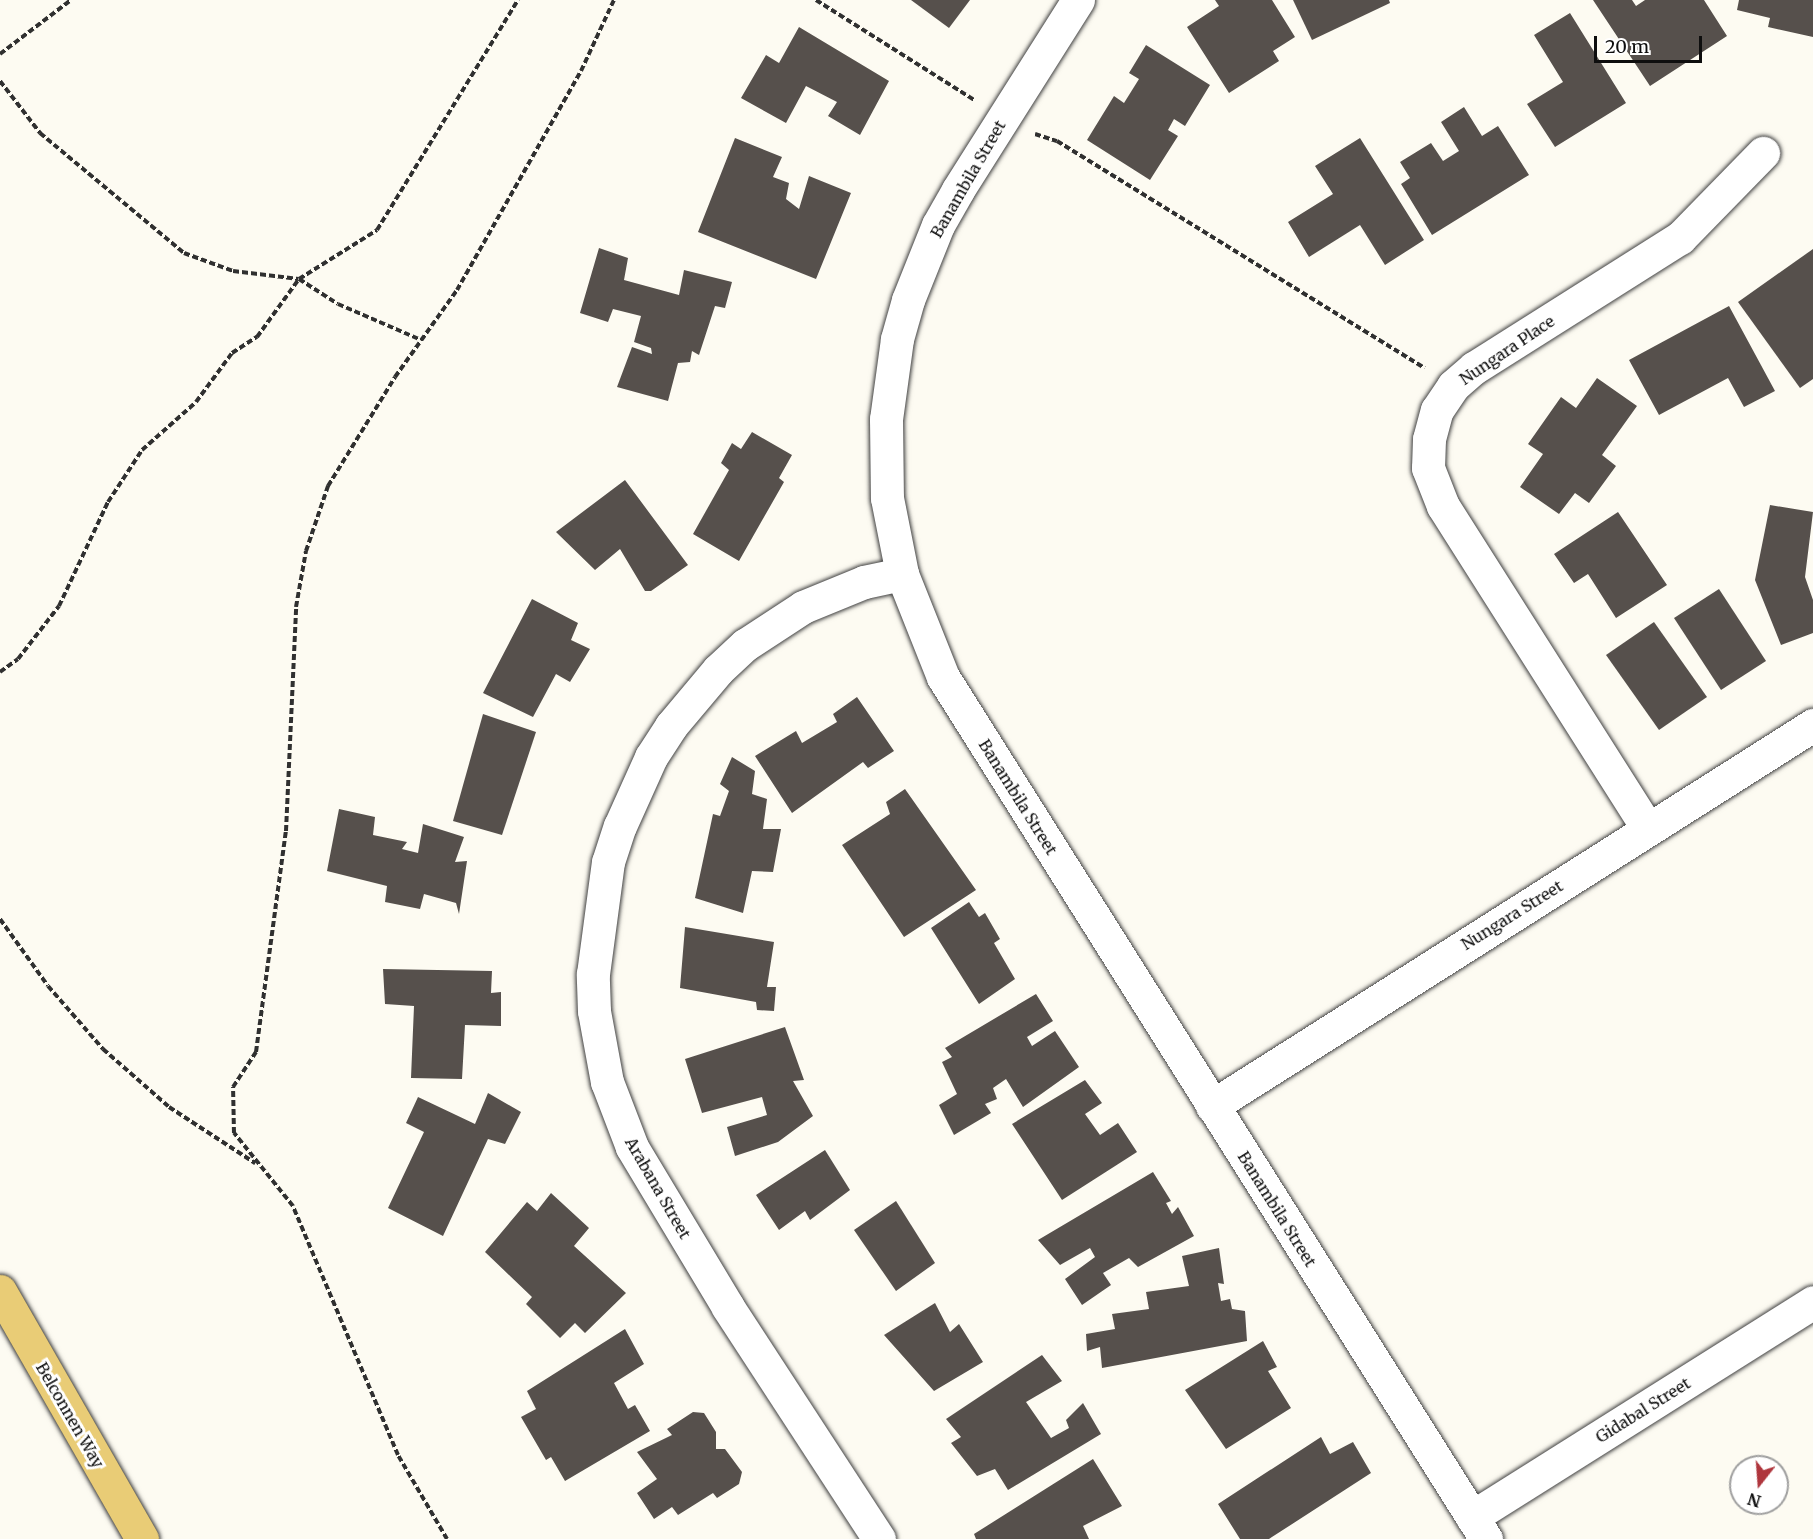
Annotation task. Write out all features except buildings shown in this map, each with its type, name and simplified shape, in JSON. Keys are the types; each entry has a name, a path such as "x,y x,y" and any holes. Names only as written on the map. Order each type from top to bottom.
{"main road":[{"name":"Belconnen Way","path":"0,1291 142,1539"}],"street":[{"name":"Banambila Street","path":"1078,0 1002,118 938,225 908,300 897,339 886,419 887,498 902,574 913,610 943,677 1479,1528"},
{"name":"Nungara Place","path":"1648,829 1443,506 1428,468 1429,439 1437,410 1453,386 1474,368 1680,238 1763,153"},
{"name":"Arabana Street","path":"879,1539 728,1307 632,1148 607,1082 594,1011 593,974 608,862 647,767 671,726 718,670 745,645 793,613 864,582 902,574"},
{"name":"Nungara Street","path":"1212,1106 1813,725"},
{"name":"Gidabal Street","path":"1479,1528 1813,1302"}],"path":[{"path":"0,54 71,0"},
{"path":"0,672 18,659 59,606 108,502 142,450 196,402 232,353 257,337 299,279 377,230 518,0"},
{"path":"447,1539 398,1455 293,1206 234,1133 233,1087 256,1052 286,831 296,608 306,550 328,486 421,340 458,290 581,71 614,0"},
{"path":"816,0 1002,118 1057,141 1453,386"},
{"path":"0,81 40,133 184,253 233,271 299,279 338,304 421,340"},
{"path":"0,919 48,986 103,1049 169,1107 257,1164"}]}
